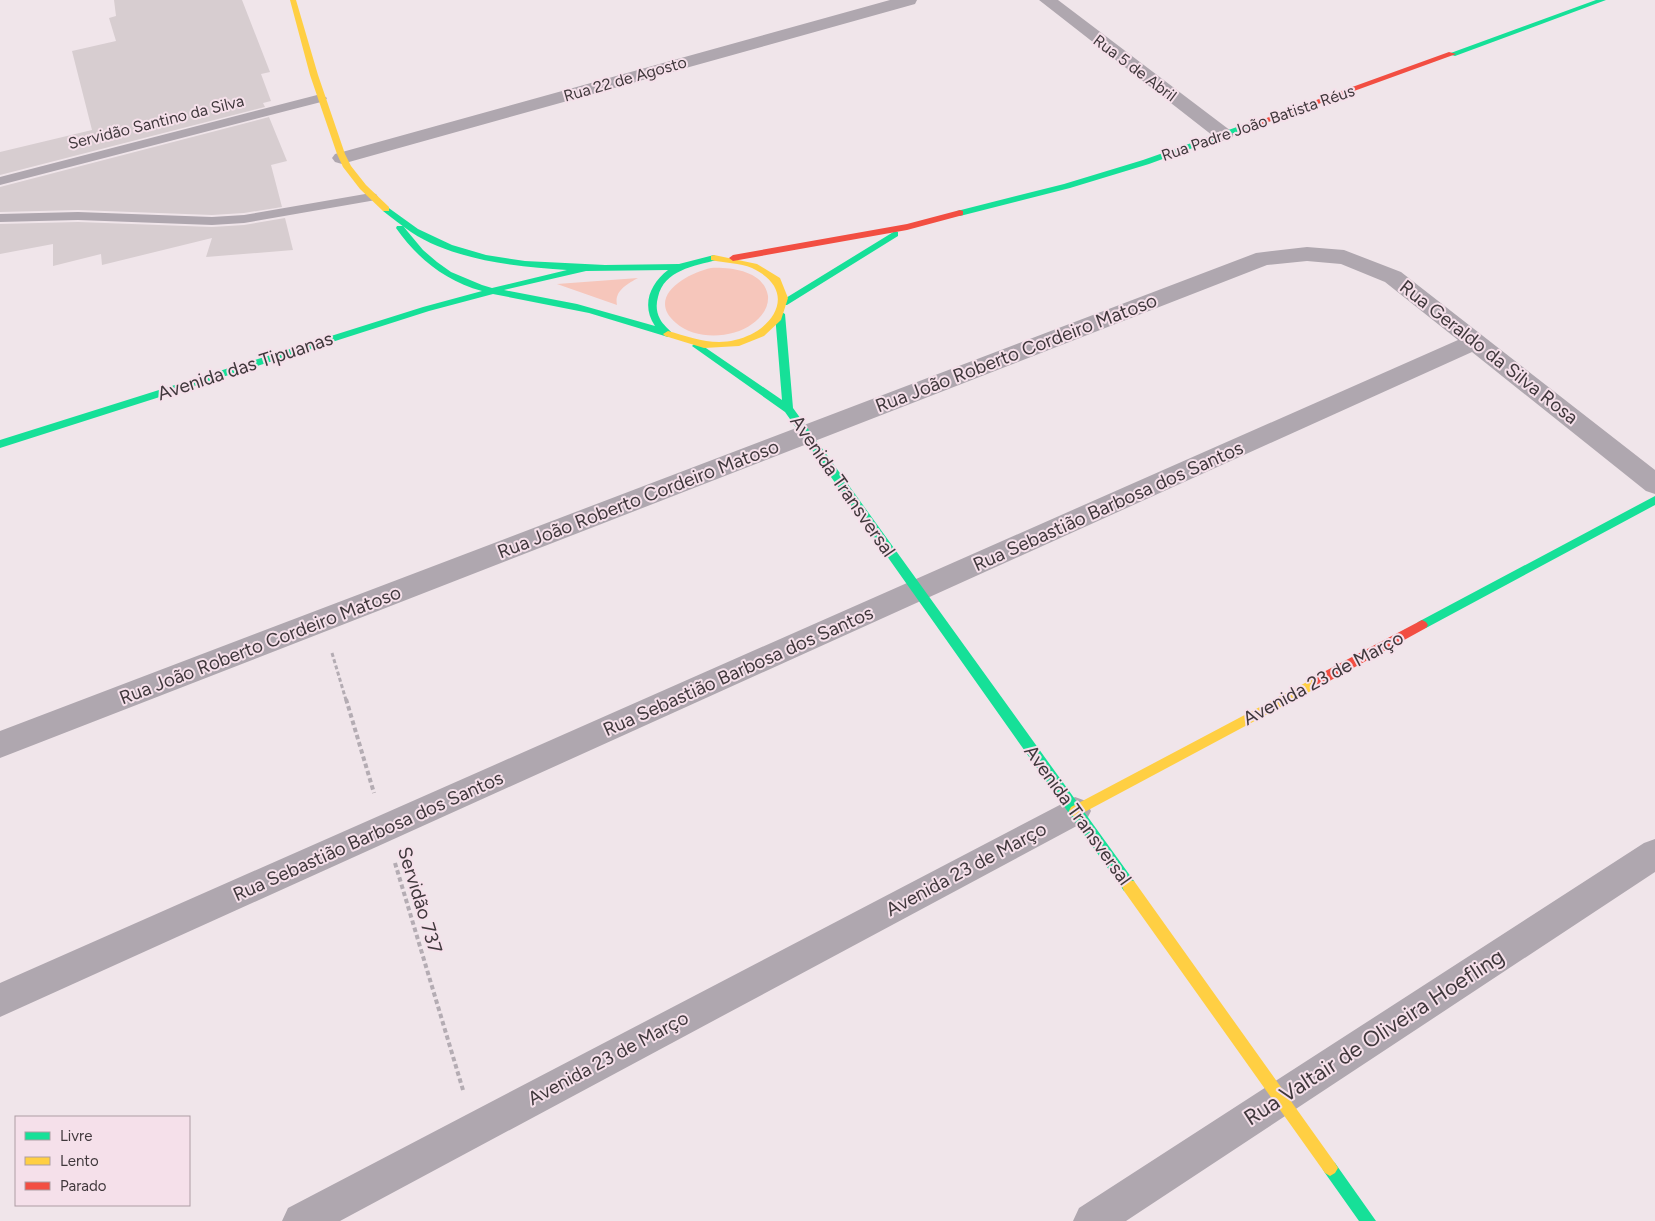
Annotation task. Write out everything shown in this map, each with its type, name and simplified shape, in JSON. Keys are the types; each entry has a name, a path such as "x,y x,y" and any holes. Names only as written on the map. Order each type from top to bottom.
{"main road":[{"path":"293,0 321,98 342,158 372,197 392,216 424,258 433,277"},
{"name":"Rua Padre João Batista Réus","path":"733,258 907,226 1066,186 1146,162 1224,135 1603,0"},
{"path":"392,216 432,240 459,250 539,266 582,270 679,267"},
{"name":"Rua Padre João Batista Réus","path":"782,309 907,226"},
{"path":"424,258 439,270 459,281 490,291 575,306 664,332 697,346 718,347 738,344 770,327 782,309 783,290 776,279 765,269 750,262 733,258 714,258 696,261 679,267 666,275 656,286 651,297 650,310 652,316 664,332"},
{"name":"Avenida das Tipuanas","path":"0,444 427,304 582,270"},
{"name":"Avenida Transversal","path":"782,309 788,409"},
{"name":"Avenida Transversal","path":"697,346 788,409 1368,1221"},
{"name":"Avenida 23 de Março","path":"1075,811 1655,500"}],"street":[{"name":"Rua 22 de Agosto","path":"342,158 909,0"},
{"name":"Rua 5 de Abril","path":"1047,0 1224,135"},
{"name":"Rua Geraldo da Silva Rosa","path":"1307,254 1344,257 1393,277 1476,340 1655,484"},
{"name":"Rua João Roberto Cordeiro Matoso","path":"0,745 1264,258 1307,254"},
{"name":"Rua Sebastião Barbosa dos Santos","path":"0,1000 1476,340"},
{"name":"Avenida 23 de Março","path":"301,1221 1075,811"},
{"name":"Rua Valtair de Oliveira Hoefling","path":"1092,1221 1655,854"}],"lane":[{"name":"Servidão Santino da Silva","path":"0,181 321,98"},
{"path":"0,218 78,216 212,221 244,218 372,197"}],"path":[{"name":"Servidão 737","path":"322,621 474,1129"}],"shaded area":[{"path":"711,268 728,268 746,272 760,281 765,288 768,300 764,312 755,322 734,333 714,336 703,335 684,329 676,323 668,313 665,304 667,295 681,281 691,275"},
{"path":"638,278 619,292 617,305 557,284"}],"building":[{"path":"114,0 242,0 270,72 261,74 271,101 263,103 265,107 0,175 0,152 92,130 72,51 116,41 109,18 116,16"},
{"path":"269,117 287,161 271,165 282,207 244,213 212,215 78,210 0,212 0,187"},
{"path":"285,218 293,250 206,257 212,238 102,265 101,254 53,266 53,244 0,254 0,224 78,222 212,227 244,225"}],"traffic: fast":[{"path":"1452,54 1603,0"},
{"path":"960,213 1067,186 1146,162 1257,123"},
{"path":"386,209 415,231 449,247 486,257 525,264 565,267 679,267"},
{"path":"400,228 429,260 448,274 463,281 496,292 589,310 664,332"},
{"path":"784,303 895,234"},
{"path":"668,334 660,327 652,310 654,293 659,284 678,268 693,262 714,258"},
{"path":"0,444 426,309 527,281 582,270"},
{"path":"780,314 788,409"},
{"path":"697,346 788,409 1129,886"},
{"path":"1422,625 1655,500"},
{"path":"1330,1168 1368,1221"}],"traffic: slow":[{"path":"293,0 314,75 341,154 347,167 363,187 386,209"},
{"path":"668,334 704,345 736,344 761,334 778,317 784,298 776,280 754,266 714,258"},
{"path":"1075,811 1320,680"},
{"path":"1129,886 1330,1168"}],"traffic: jam":[{"path":"1257,123 1452,54"},
{"path":"733,258 907,227 960,213"},
{"path":"1320,680 1422,625"}]}
